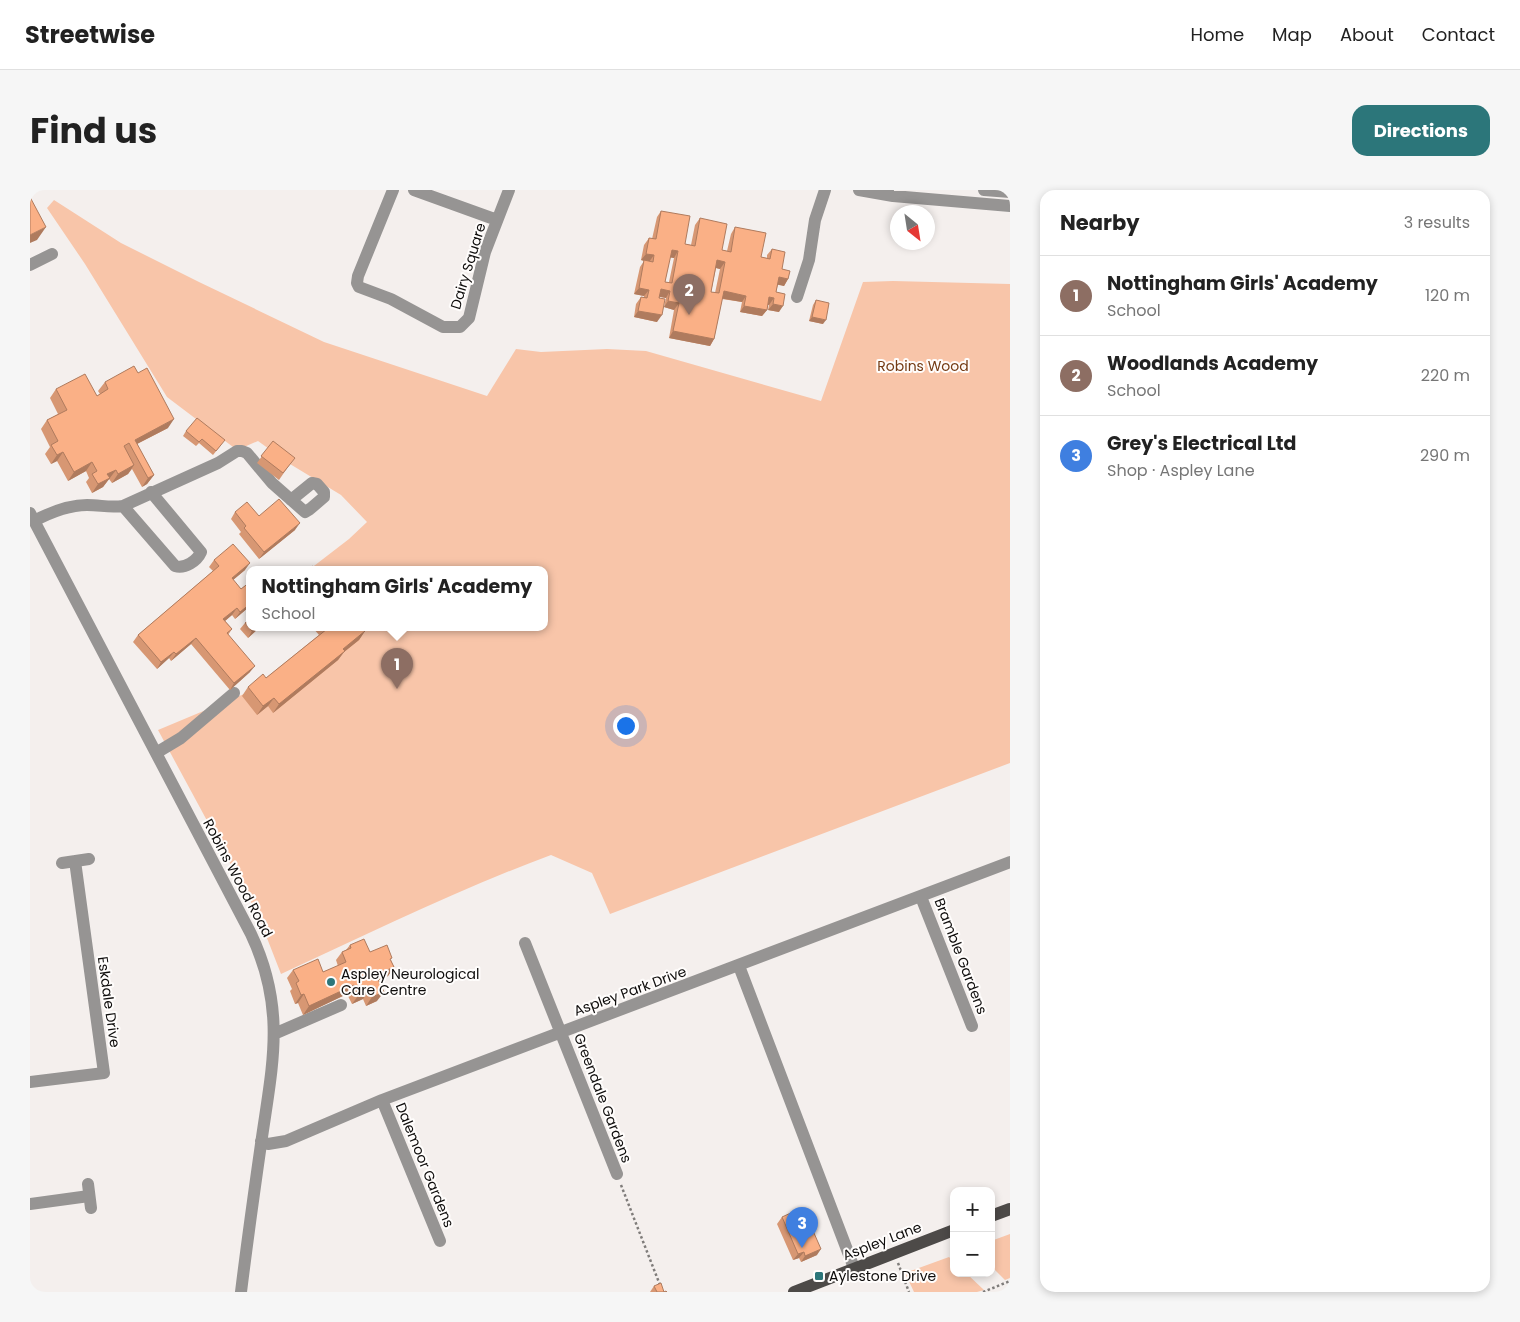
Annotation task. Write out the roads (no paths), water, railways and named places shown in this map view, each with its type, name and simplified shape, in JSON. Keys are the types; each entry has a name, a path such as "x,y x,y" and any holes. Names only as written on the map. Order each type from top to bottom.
{"main road":[{"path":"995,1215 1010,1209"},
{"name":"Aspley Lane","path":"794,1292 950,1232"}],"street":[{"name":"Dairy Square","path":"393,190 357,282 359,287 391,299 443,327 460,326 469,318 485,252 509,190"},
{"name":"Dairy Square","path":"414,190 497,220"},
{"path":"797,297 809,260 815,220 825,190"},
{"path":"859,190 893,196 1010,206"},
{"path":"984,190 1010,192"},
{"path":"30,265 52,254"},
{"path":"32,517 71,507 88,505 110,508 123,506 218,463 242,450 247,453 272,483 291,500"},
{"path":"123,506 174,566 185,566 198,557 201,552 151,492"},
{"name":"Robins Wood Road","path":"32,517 259,952 270,991 273,1007 274,1034 271,1084 261,1141 241,1292"},
{"path":"30,541 42,535"},
{"path":"156,753 181,738 234,693"},
{"name":"Eskdale Drive","path":"30,1082 104,1073 68,862 89,859"},
{"name":"Aspley Park Drive","path":"261,1141 268,1144 286,1141 382,1100 1010,862"},
{"name":"Bramble Gardens","path":"921,897 972,1026"},
{"name":"Greendale Gardens","path":"525,943 617,1174"},
{"path":"739,966 854,1268"},
{"path":"274,1034 341,1005"},
{"name":"Dalemoor Gardens","path":"382,1100 440,1242"},
{"path":"30,1204 89,1196"}],"place":[{"name":"Woodlands Academy","path":"689,315"},
{"name":"Nottingham Girls' Academy","path":"397,689"},
{"name":"Aspley Neurological Care Centre","path":"331,982"},
{"name":"Grey's Electrical Ltd","path":"802,1248"},
{"name":"Aylestone Drive","path":"819,1276"}],"park label":[{"name":"Robins Wood","path":"923,366"}]}
